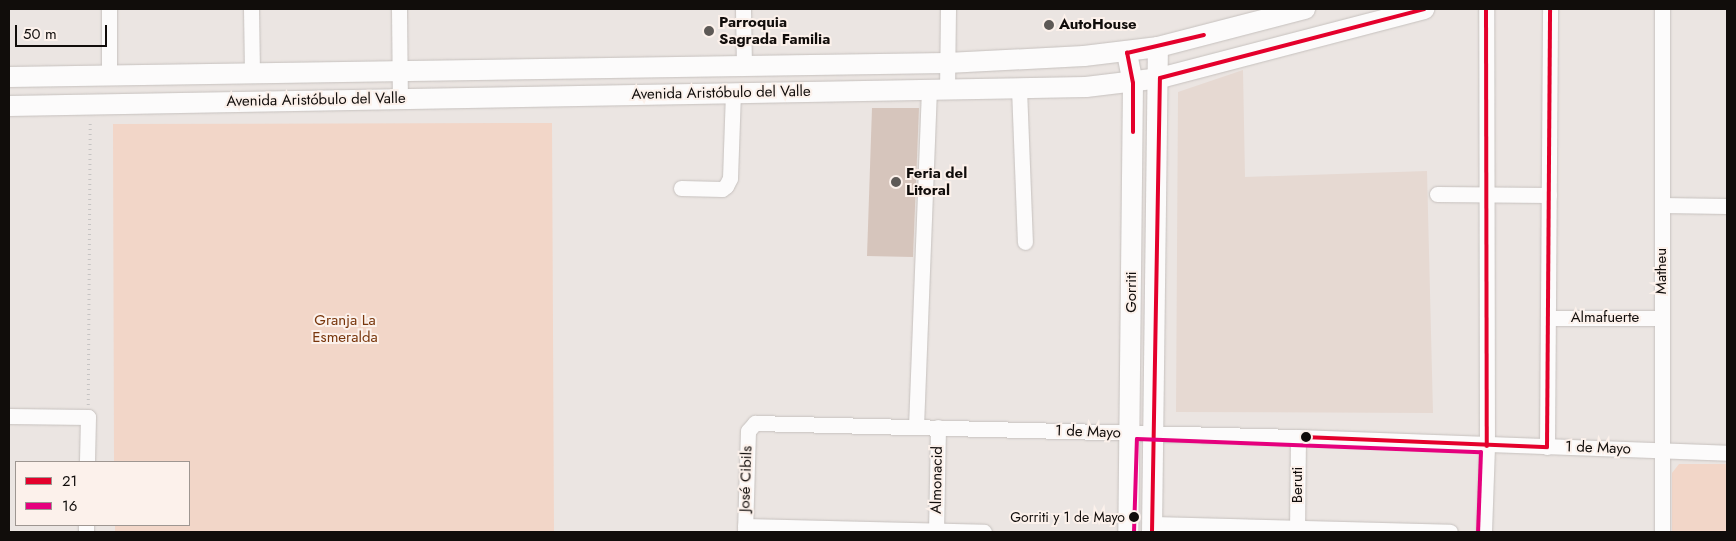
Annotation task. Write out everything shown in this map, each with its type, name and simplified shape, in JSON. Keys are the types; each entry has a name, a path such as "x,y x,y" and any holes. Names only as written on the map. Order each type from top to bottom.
{"main road":[{"name":"Avenida Aristóbulo del Valle","path":"9,77 947,63 1127,52 1158,47 1306,9"},
{"name":"Avenida Aristóbulo del Valle","path":"9,106 732,92 938,90 1133,82 1160,78 1424,9"},
{"name":"Gorriti","path":"1153,528 1160,78 1158,47"},
{"name":"Gorriti","path":"1127,52 1133,82 1128,532"}],"street":[{"path":"109,9 109,76"},
{"path":"251,9 252,73"},
{"path":"399,9 400,98"},
{"path":"744,9 744,66"},
{"path":"916,427 938,90 947,63 948,9"},
{"path":"1484,532 1487,446 1486,9"},
{"path":"1547,446 1550,9"},
{"name":"Matheu","path":"1662,9 1662,532"},
{"path":"1019,88 1025,242"},
{"path":"681,188 722,189 726,186 730,178 732,92"},
{"path":"1437,194 1550,195"},
{"path":"1662,205 1727,206"},
{"name":"Almafuerte","path":"1548,318 1662,318"},
{"path":"9,416 88,417 87,461"},
{"name":"1 de Mayo","path":"750,426 755,423 1298,437 1487,446 1547,446 1727,453"},
{"name":"José Cibils","path":"745,529 750,426"},
{"name":"Almonacid","path":"936,532 938,428"},
{"name":"Beruti","path":"1297,530 1298,437"},
{"path":"1153,528 1450,532"},
{"path":"745,529 984,532"}],"path":[{"path":"88,417 90,104"}],"shaded area":[{"path":"1243,70 1245,177 1427,171 1433,413 1176,412 1178,92"}],"green space":[{"name":"Granja La Esmeralda","path":"552,123 554,532 115,532 115,526 190,526 190,461 114,461 113,124"},
{"path":"1679,464 1727,464 1727,532 1672,532 1672,473"}],"building":[{"name":"Feria del Litoral","path":"872,108 919,108 913,257 867,256"}],"transit line":[{"name":"21","path":"1152,532 1160,78 1424,9"},
{"name":"21","path":"1486,9 1487,446"},
{"name":"21","path":"1306,437 1547,447 1550,9"},
{"name":"21","path":"1133,132 1133,83 1127,53 1204,35"},
{"name":"16","path":"1134,532 1137,439 1481,452 1478,532"}],"place":[{"name":"AutoHouse","path":"1049,25"},
{"name":"Parroquia Sagrada Familia","path":"709,31"},
{"name":"Feria del Litoral","path":"896,182"},
{"name":"Gorriti y 1 de Mayo","path":"1134,517"}]}
